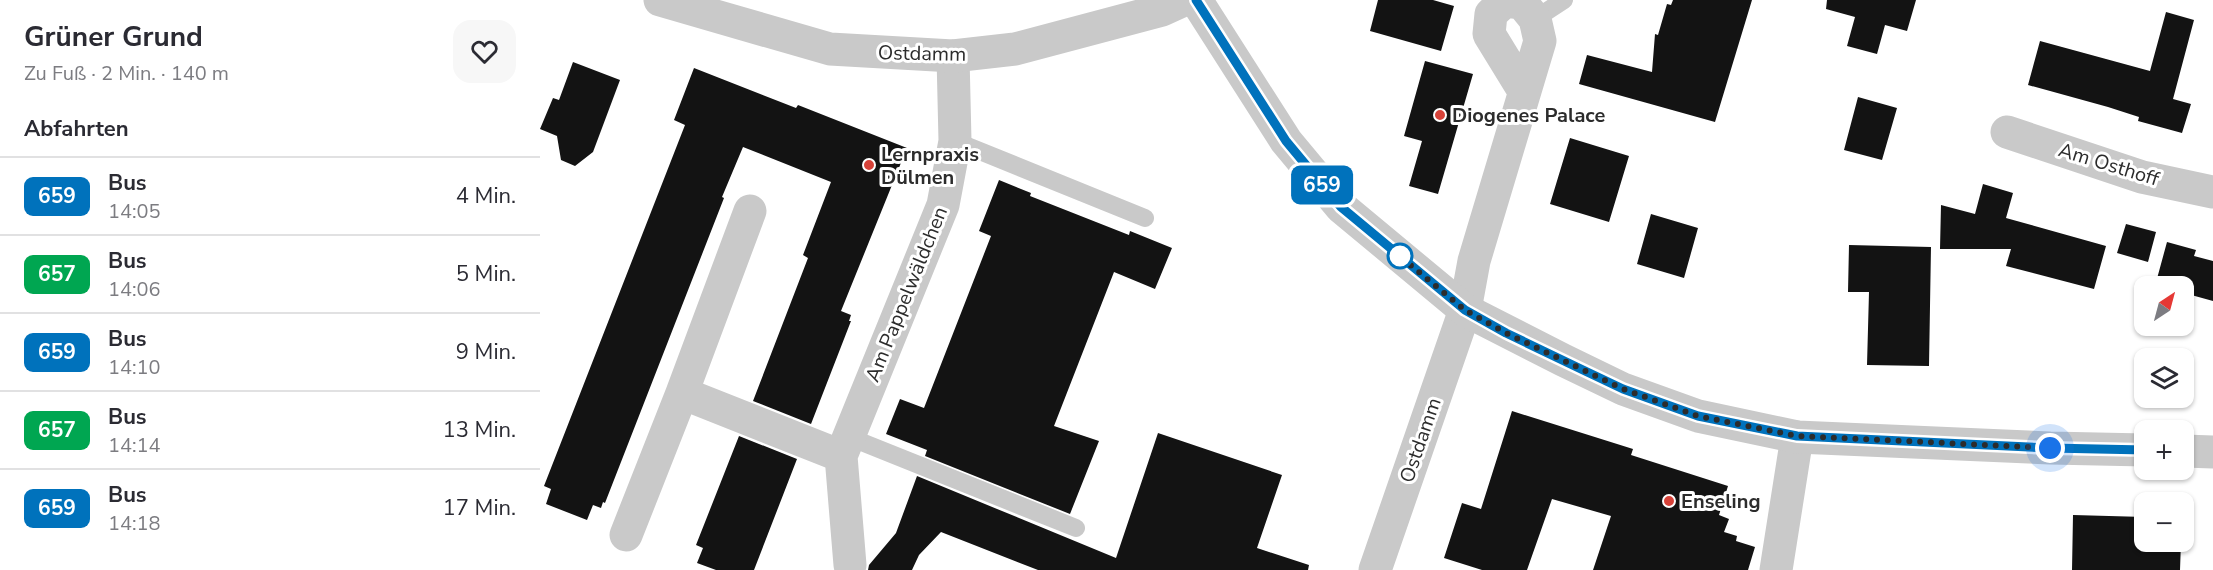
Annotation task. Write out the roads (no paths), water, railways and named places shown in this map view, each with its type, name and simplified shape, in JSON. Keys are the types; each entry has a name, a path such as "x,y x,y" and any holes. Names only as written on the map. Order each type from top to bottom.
{"street":[{"name":"Ostdamm","path":"660,0 830,49 953,56 1016,50 1162,10 1184,0"},
{"path":"1196,0 1286,141 1341,207 1465,310 1506,333 1623,389 1698,416 1797,436 2134,450"},
{"path":"1524,91 1489,34 1491,14 1505,0 1522,3 1535,19"},
{"name":"Ostdamm","path":"1375,570 1465,310 1474,261 1540,41 1535,19"},
{"name":"Am Pappelwäldchen","path":"850,565 845,447 943,205 955,141 953,56"},
{"name":"Am Osthoff","path":"2007,132 2142,177 2213,192"},
{"path":"626,535 750,211"},
{"path":"682,393 845,447"},
{"path":"1776,570 1797,436"},
{"path":"2194,451 2213,452"}],"lane":[{"path":"1535,19 1564,0"},
{"path":"955,141 1145,218"},
{"path":"845,447 1076,528"}],"place":[{"name":"Diogenes Palace","path":"1440,115"},
{"name":"Lernpraxis Dülmen","path":"869,165"},
{"name":"Enseling","path":"1669,501"}]}
